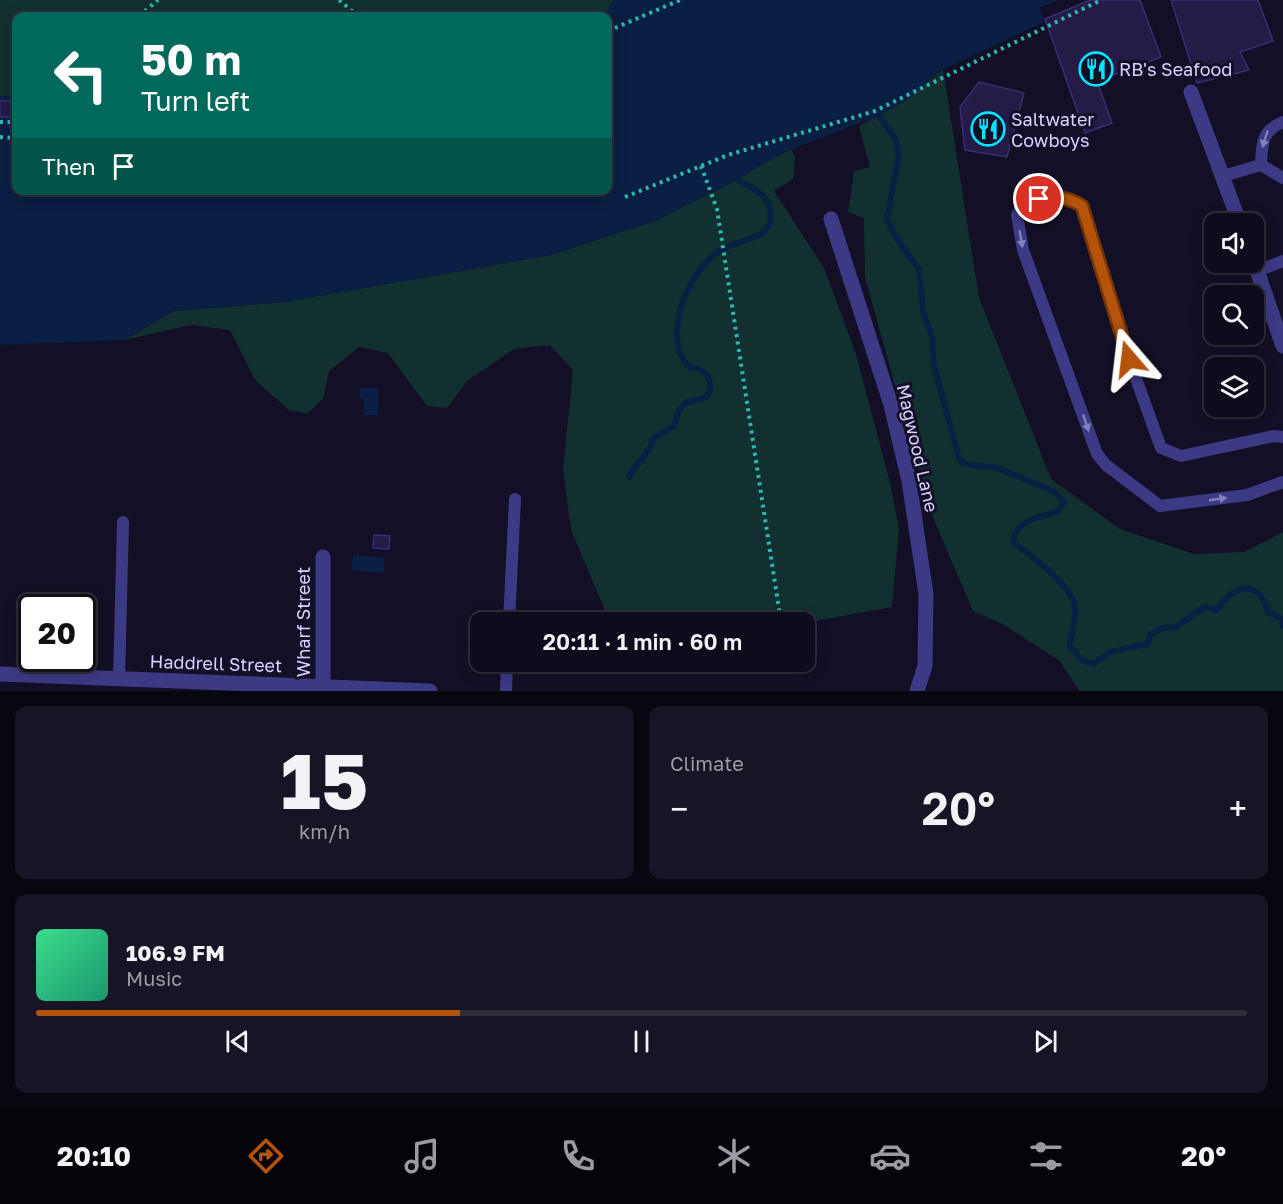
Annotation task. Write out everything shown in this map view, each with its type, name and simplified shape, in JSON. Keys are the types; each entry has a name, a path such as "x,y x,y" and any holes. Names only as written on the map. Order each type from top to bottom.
{"street":[{"path":"1191,92 1236,213"},
{"name":"Magwood Lane","path":"831,219 891,405 909,481 926,594 925,666 917,691"},
{"path":"1257,273 1282,343"},
{"name":"Wharf Street","path":"322,557 323,689"},
{"name":"Haddrell Street","path":"0,674 323,689 430,691"}],"lane":[{"path":"1261,165 1265,133 1270,127 1283,122"},
{"path":"1223,176 1261,165 1283,178"},
{"path":"1283,437 1274,436 1181,456 1161,448 1129,359 1082,206 1071,199 1054,197 1024,201 1017,215 1023,250 1096,454 1106,465 1160,506 1247,495 1283,483"},
{"path":"1264,265 1283,261"},
{"path":"509,612 515,499"},
{"path":"118,679 123,522"},
{"path":"506,691 507,672"}],"path":[{"path":"144,12 158,0"},
{"path":"339,0 353,12"},
{"path":"612,29 680,0"},
{"path":"625,196 728,155 875,111 1101,0"},
{"path":"701,166 717,209 779,612"}],"green space":[{"path":"0,0 614,0 606,12 12,12 12,97 0,96"},
{"path":"943,69 979,298 1051,479 1120,529 1194,554 1244,552 1283,532 1283,691 1079,691 1060,661 1004,625 973,611 929,508 865,277 864,218 848,212 854,171 870,167 859,126 905,101"},
{"path":"791,149 795,157 793,179 774,191 824,268 856,354 890,483 899,529 892,607 815,621 815,612 606,612 571,530 563,470 573,370 550,345 514,349 467,381 447,408 427,406 388,353 359,347 329,371 323,399 308,413 290,411 255,380 230,330 191,325 124,340 174,311 284,302 551,255 655,221"}],"water":[{"path":"614,0 1058,0 1039,8 1045,22 943,69 905,101 879,116 782,153 737,180 655,221 551,255 284,302 174,311 124,340 0,345 0,96 12,97 12,195 612,195 612,12 606,12"},
{"path":"360,388 378,388 378,415 364,415 364,400 359,399"},
{"path":"353,555 385,558 384,573 352,570"}],"building":[{"name":"RB's Seafood","path":"1090,0 1140,0 1161,57 1097,81 1112,123 1085,133 1045,19"},
{"path":"1171,0 1258,0 1273,41 1240,52 1249,70 1197,83"},
{"name":"Saltwater Cowboys","path":"979,82 1024,93 1007,157 965,150 960,107"},
{"path":"0,101 12,101 12,117 0,117"},
{"path":"374,535 390,536 389,549 373,548"}],"waterway":[{"path":"879,116 895,138 899,155 887,219 897,239 919,269 923,312 932,337 934,366 959,458 964,464 998,468 1055,492 1064,502 1058,512 1024,524 1015,534 1013,542 1060,581 1073,600 1075,614 1070,646 1082,660 1093,664 1110,652 1148,644 1150,635 1162,628 1176,627 1204,607 1217,610 1230,594 1245,588 1258,594 1264,601 1268,612 1282,619 1283,626"},
{"path":"629,477 650,448 654,438 674,426 681,407 685,403 703,399 711,388 705,374 701,370 691,368 681,355 677,327 681,307 689,287 707,261 726,247 761,234 769,225 771,214 765,198 756,190 737,180"}],"place":[{"name":"RB's Seafood","path":"1096,69"},
{"name":"Saltwater Cowboys","path":"988,129"}],"route":[{"path":"1039,199 1054,197 1071,199 1082,206 1129,359"}]}
